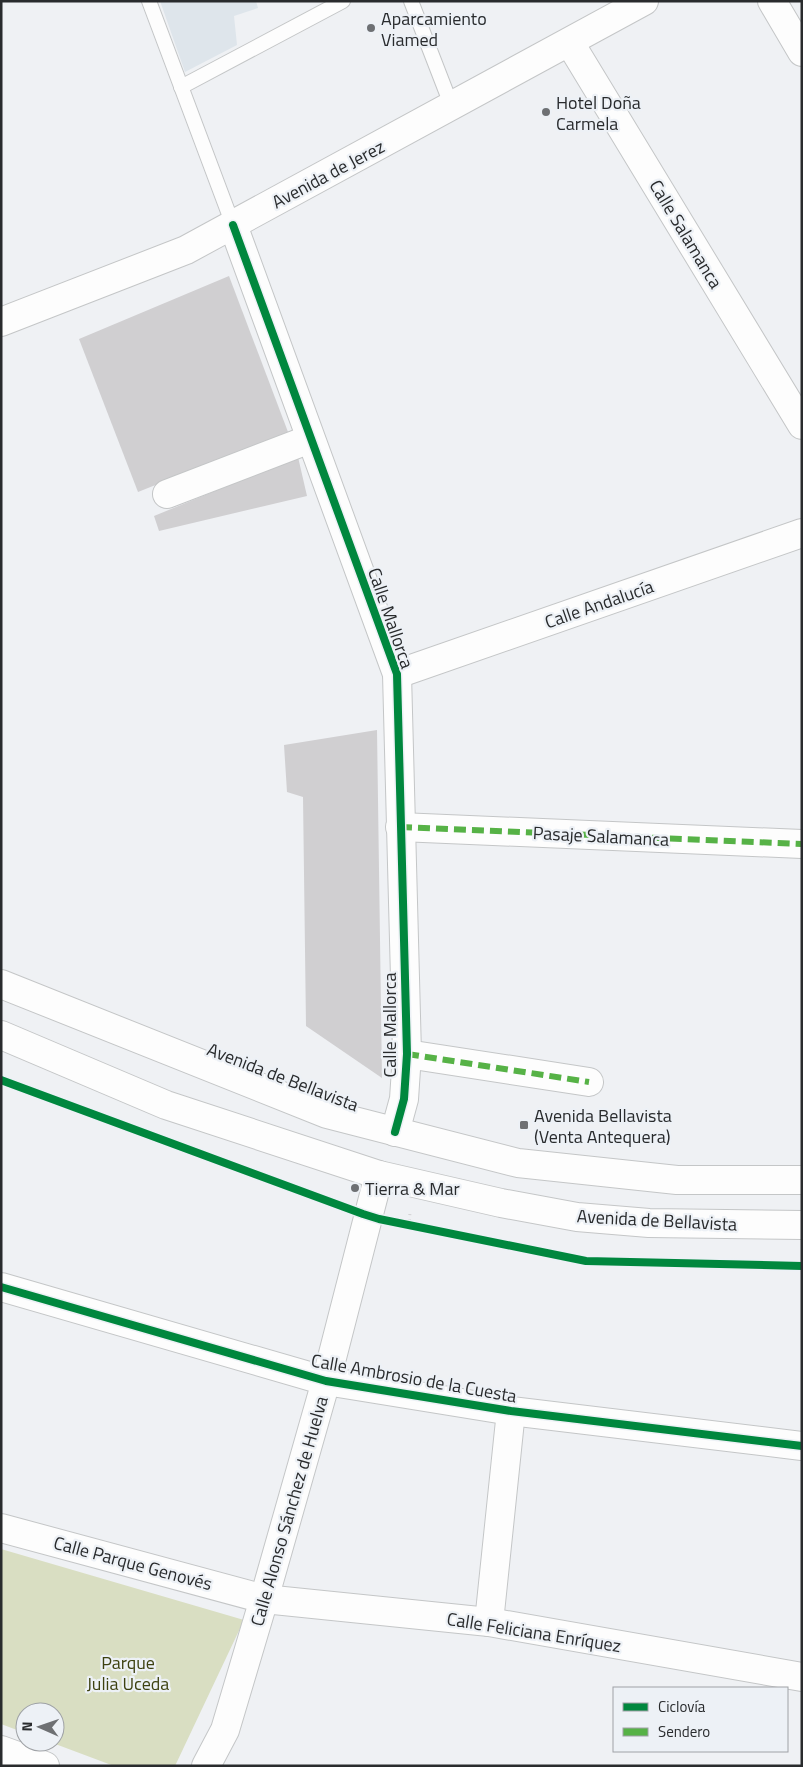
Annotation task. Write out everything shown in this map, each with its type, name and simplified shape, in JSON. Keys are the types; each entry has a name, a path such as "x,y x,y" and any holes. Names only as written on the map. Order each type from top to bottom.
{"street":[{"name":"Avenida de Jerez","path":"1,322 186,250 570,43 644,1"},
{"path":"772,1 802,52"},
{"name":"Calle Salamanca","path":"570,43 792,387 802,425"},
{"name":"Calle Mallorca","path":"233,225 397,674 407,1054 404,1099 395,1132"},
{"path":"167,494 310,439"},
{"name":"Calle Andalucía","path":"397,674 802,533"},
{"name":"Pasaje Salamanca","path":"400,827 802,844"},
{"name":"Avenida de Bellavista","path":"1,984 327,1114 395,1132 527,1164 677,1180 802,1180"},
{"name":"Avenida de Bellavista","path":"1,1034 166,1105 379,1175 501,1203 577,1217 649,1223 802,1225"},
{"path":"407,1054 589,1082"},
{"name":"Calle Alonso Sánchez de Huelva","path":"207,1765 225,1730 264,1599 326,1381 379,1175"},
{"name":"Calle Ambrosio de la Cuesta","path":"1,1287 326,1381 511,1411 802,1446"},
{"path":"488,1622 511,1411"},
{"name":"Calle Parque Genovés","path":"1,1528 264,1599"},
{"name":"Calle Feliciana Enríquez","path":"264,1599 488,1622 802,1677"},
{"path":"1,1750 45,1766"}],"lane":[{"path":"149,1 233,225"},
{"path":"181,86 343,1"},
{"path":"411,1 452,107"}],"path":[{"path":"368,1216 419,1227"}],"shaded area":[{"path":"160,1 256,1 258,8 234,16 237,45 185,72"}],"green space":[{"name":"Parque Julia Uceda","path":"1,1549 244,1620 175,1766 114,1766 65,1748 65,1702 15,1702 15,1729 1,1724"}],"building":[{"path":"229,276 288,432 138,492 79,339"},
{"path":"298,457 307,496 159,531 154,516"},
{"path":"377,730 382,1078 306,1026 303,797 287,792 284,745"}],"marked path":[{"path":"400,827 802,844"},
{"path":"407,1054 589,1082"}],"cycle path":[{"path":"233,225 397,674 407,1054 404,1099 395,1132"},
{"path":"1,1080 379,1219 586,1261 802,1266"},
{"path":"1,1287 326,1381 511,1411 802,1446"}],"place":[{"name":"Aparcamiento Viamed","path":"371,28"},
{"name":"Hotel Doña Carmela","path":"546,112"},
{"name":"Avenida Bellavista (Venta Antequera)","path":"524,1125"},
{"name":"Tierra & Mar","path":"355,1188"}]}
